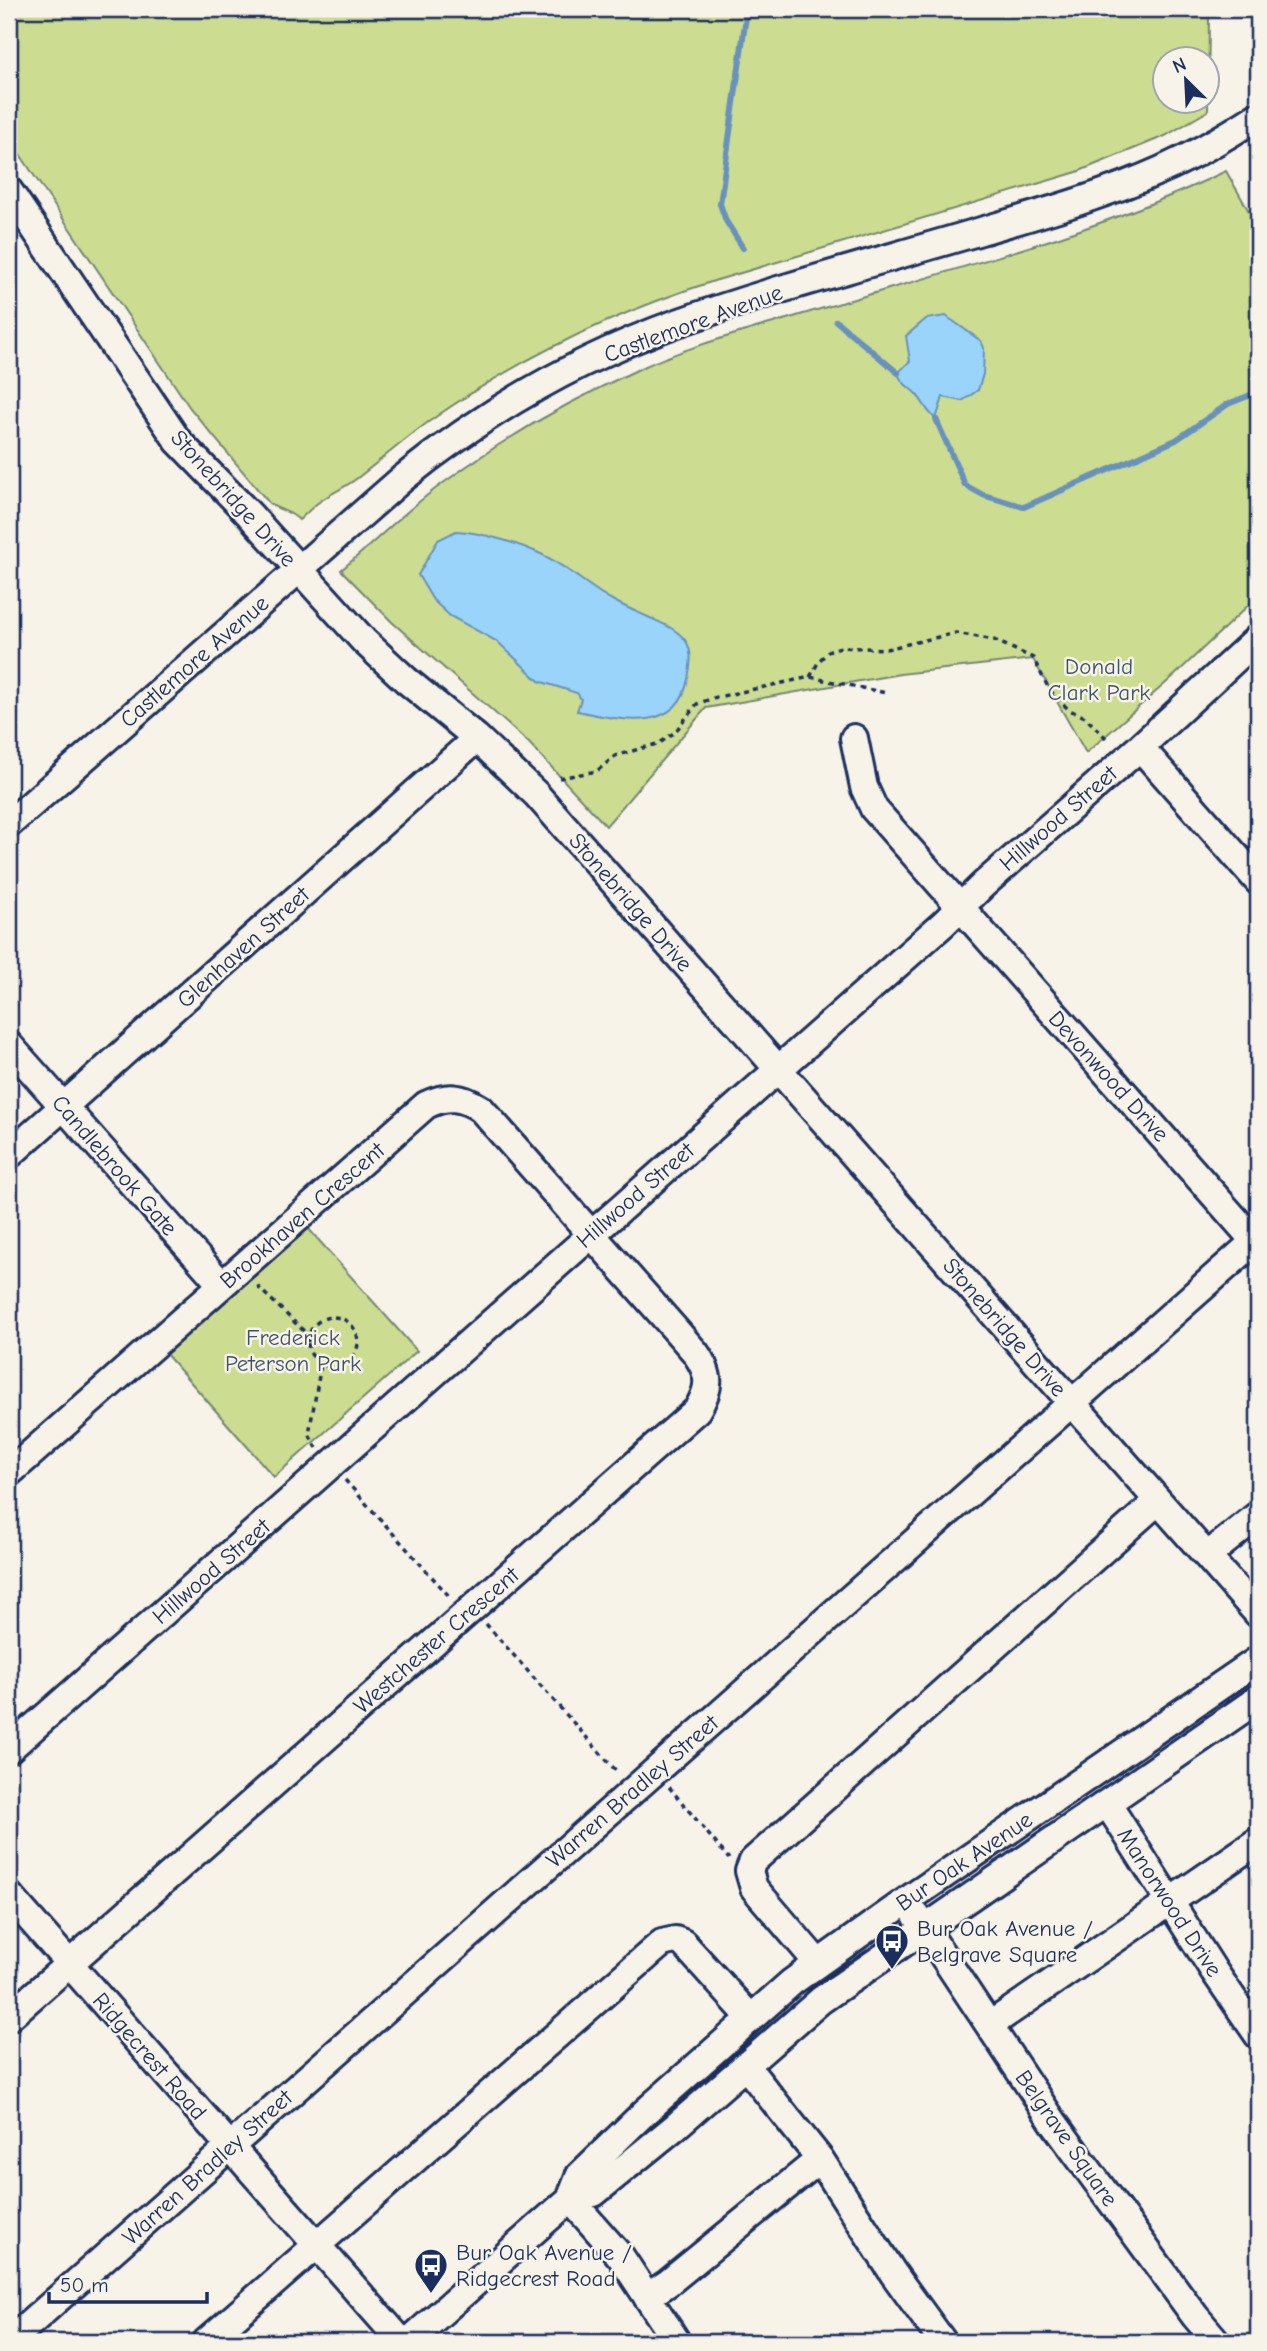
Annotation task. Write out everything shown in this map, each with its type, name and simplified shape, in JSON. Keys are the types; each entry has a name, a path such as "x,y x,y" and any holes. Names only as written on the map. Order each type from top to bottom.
{"street":[{"name":"Castlemore Avenue","path":"9,824 402,479 463,433 555,377 615,348 713,311 1052,210 1117,188 1184,159 1258,116"},
{"name":"Stonebridge Drive","path":"9,191 178,441 249,514 364,641 406,680 477,738 536,794 1258,1614"},
{"name":"Hillwood Street","path":"9,1749 1140,747 1258,638"},
{"name":"Glenhaven Street","path":"9,1155 477,738"},
{"name":"Devonwood Drive","path":"854,738 864,788 874,809 1257,1243"},
{"path":"1140,747 1258,881"},
{"name":"Candlebrook Gate","path":"9,1045 222,1285"},
{"name":"Brookhaven Crescent","path":"9,1473 426,1105 439,1099 453,1097 468,1100 481,1109 591,1234"},
{"name":"Westchester Crescent","path":"9,2017 697,1410 707,1394 708,1377 703,1363 591,1234"},
{"name":"Warren Bradley Street","path":"9,2342 1072,1403 1257,1243"},
{"path":"817,1962 754,1888 748,1871 753,1861 1158,1501"},
{"path":"1206,1556 1258,1515"},
{"name":"Bur Oak Avenue","path":"408,2342 570,2199 579,2176 645,2112 750,2017 817,1962 1258,1660"},
{"name":"Bur Oak Avenue","path":"570,2199 594,2193 675,2127 821,2000 1258,1699"},
{"name":"Manorwood Drive","path":"1107,1803 1258,2035"},
{"path":"990,2025 1258,1841"},
{"name":"Ridgecrest Road","path":"9,1895 402,2342"},
{"name":"Belgrave Square","path":"906,1901 1067,2141 1217,2342"},
{"path":"206,2342 662,1943 668,1940 683,1943 750,2017"},
{"path":"745,2065 820,2159 893,2273 943,2342"},
{"path":"647,2297 668,2283 820,2159"},
{"path":"570,2199 621,2257 677,2342"}],"path":[{"path":"810,677 819,661 830,650 841,647 886,649 956,633 994,639 1034,659 1049,689 1069,710 1085,717 1106,738"},
{"path":"559,778 597,771 615,755 660,743 675,732 697,704 713,698 810,677 886,693"},
{"path":"250,1282 260,1288 309,1335"},
{"path":"334,1317 342,1319 355,1329 358,1345 352,1359 337,1367 321,1364 310,1352 309,1335 318,1322 334,1317"},
{"path":"314,1444 309,1434 321,1364"}],"green space":[{"path":"9,9 1205,9 1209,17 1209,46 1152,46 1152,116 1199,116 1165,136 1077,172 714,281 601,324 529,359 460,400 418,429 355,480 319,502 299,520 269,503 190,408 9,138"},
{"name":"Donald Clark Park","path":"1226,171 1258,227 1258,596 1175,675 1086,753 1033,659 900,674 706,708 606,826 529,743 392,622 341,570 432,491 492,449 589,393 639,369 723,338 968,266 1073,232 1125,214"},
{"name":"Frederick Peterson Park","path":"307,1227 417,1351 274,1477 165,1353"}],"water":[{"path":"946,316 981,341 984,348 983,374 978,390 962,401 943,397 936,419 917,395 903,383 898,373 910,361 906,336 926,319"},
{"path":"456,531 500,539 543,555 605,596 675,631 687,643 690,656 688,679 682,697 672,709 659,716 644,719 577,711 581,699 577,693 539,681 498,642 450,616 433,600 418,575 438,540"}],"waterway":[{"path":"743,248 726,221 720,204 747,9"},
{"path":"836,321 898,373"},
{"path":"936,419 965,485 983,495 1024,507 1176,440 1228,404 1258,392"}],"place":[{"name":"Bur Oak Avenue / Belgrave Square","path":"892,1971"},
{"name":"Bur Oak Avenue / Ridgecrest Road","path":"431,2295"}]}
